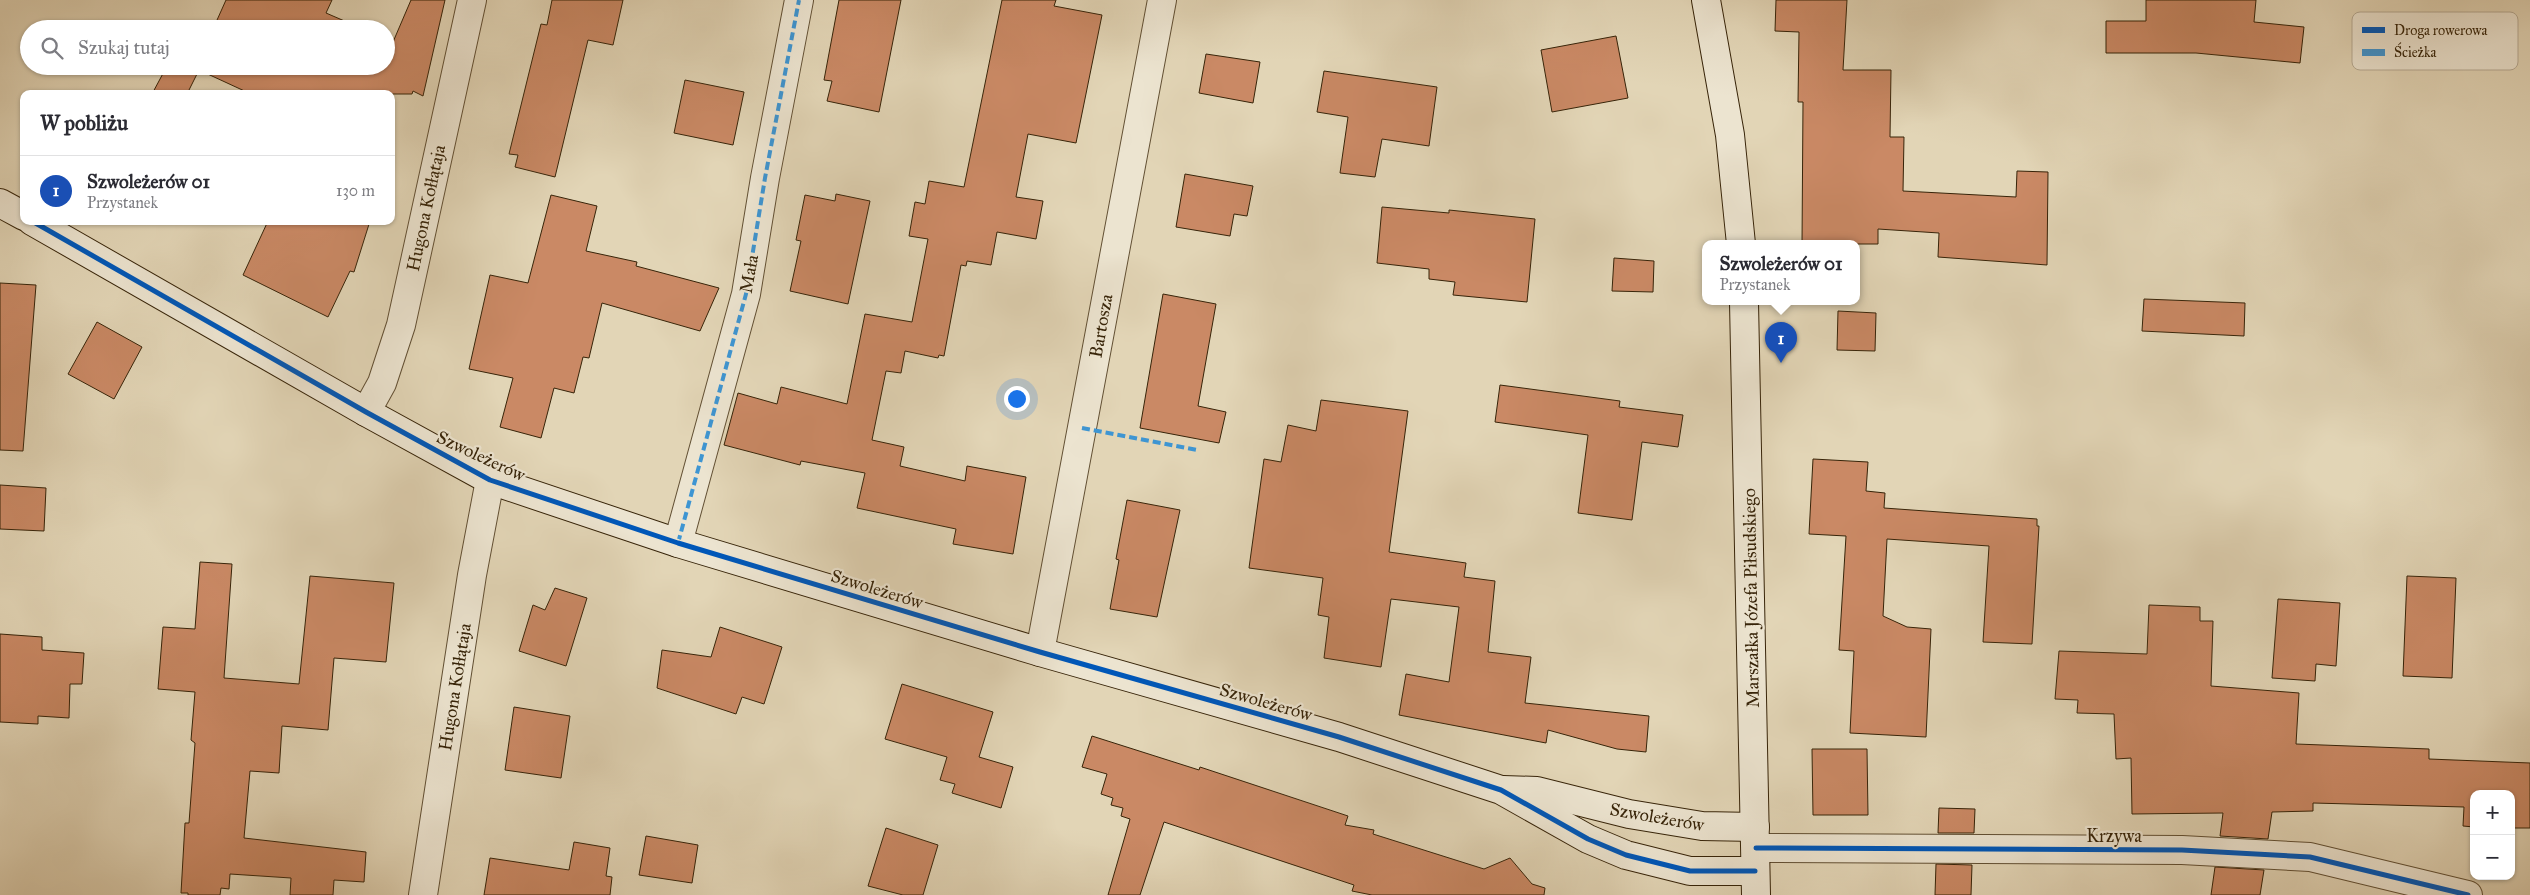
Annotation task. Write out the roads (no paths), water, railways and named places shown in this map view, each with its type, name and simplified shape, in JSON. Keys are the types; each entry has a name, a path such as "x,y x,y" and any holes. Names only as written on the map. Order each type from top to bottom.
{"street":[{"name":"Hugona Kołłątaja","path":"366,412 382,383 401,325 472,0"},
{"name":"Mała","path":"678,543 746,294 765,178 799,0"},
{"name":"Bartosza","path":"1040,652 1162,0"},
{"path":"1706,0 1713,30 1730,135 1741,240"},
{"path":"0,203 20,214"},
{"name":"Szwoleżerów","path":"39,225 366,412 490,480 678,543 1040,652 1339,737 1502,790 1588,839 1626,855 1690,871 1755,860"},
{"name":"Marszałka Józefa Piłsudskiego","path":"1744,305 1755,860"},
{"name":"Hugona Kołłątaja","path":"422,895 472,575 490,480"},
{"name":"Szwoleżerów","path":"1502,790 1537,791 1629,814 1702,826 1755,860"},
{"name":"Krzywa","path":"1755,860 1816,848 2182,850 2310,857 2468,895"}],"place":[{"name":"Szwoleżerów 01","path":"1781,363"}]}
